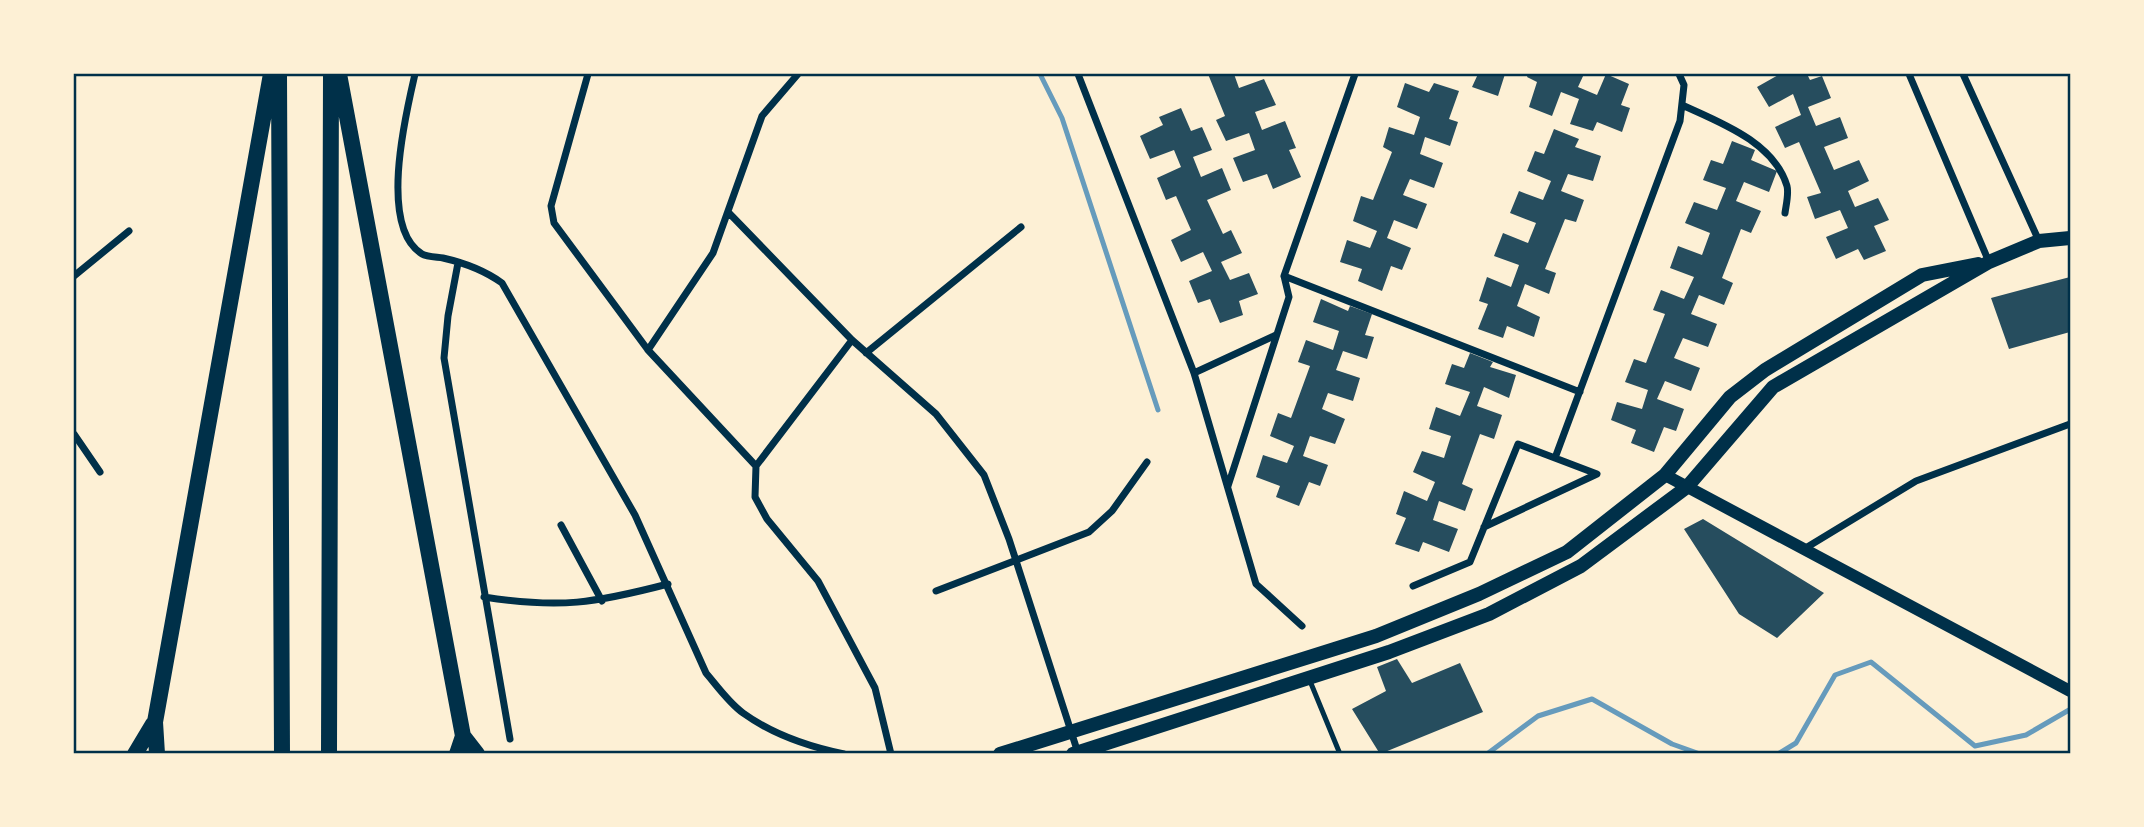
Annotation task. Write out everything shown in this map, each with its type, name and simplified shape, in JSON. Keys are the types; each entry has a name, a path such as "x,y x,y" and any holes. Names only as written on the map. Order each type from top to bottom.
{"main road":[{"path":"157,754 155,722 271,74"},
{"path":"279,74 282,754"},
{"path":"329,754 331,74"},
{"path":"339,74 463,736 477,754"},
{"path":"1076,753 1389,652 1489,614 1581,566 1687,487 1773,387 1989,262 2039,242 2070,237"},
{"path":"1000,754 1069,730 1376,636 1479,594 1567,552 1665,475 1730,397 1765,370 1922,275 1989,262"},
{"path":"135,754 155,722"},
{"path":"457,754 463,736"}],"street":[{"path":"415,74 398,151 401,220 422,254 486,271 502,283 635,515 706,673 743,713 786,736 844,754"},
{"path":"588,74 551,206 554,223 648,350 756,466"},
{"path":"648,350 713,253 729,213 745,155 762,116 799,74"},
{"path":"1078,74 1194,373 1256,584 1302,626"},
{"path":"1228,486 1289,297 1284,276 1355,74"},
{"path":"1555,458 1680,121 1684,85 1679,74"},
{"path":"1909,74 1989,262"},
{"path":"1963,74 2039,242"},
{"path":"1682,106 1741,131 1779,169 1788,189 1785,213"},
{"path":"729,213 852,340 936,414 984,475 1016,561 1076,753"},
{"path":"866,353 1021,226"},
{"path":"74,276 129,231"},
{"path":"458,263 448,316 444,358 510,739"},
{"path":"1284,276 1580,392"},
{"path":"1194,373 1276,335"},
{"path":"852,340 756,466 755,497 767,519 818,582 875,688 891,754"},
{"path":"1803,549 1916,481 2070,424"},
{"path":"74,434 100,472"},
{"path":"1413,586 1470,562 1484,527 1518,444 1597,474 1484,527"},
{"path":"936,591 1089,532 1112,511 1147,462"},
{"path":"1665,475 2070,691"},
{"path":"561,525 602,601"},
{"path":"484,597 536,604 602,601 668,584"}],"lane":[{"path":"1308,678 1340,754"}],"building":[{"path":"1208,74 1234,74 1239,88 1264,79 1276,105 1255,112 1262,130 1285,121 1296,148 1289,150 1301,177 1273,189 1267,174 1243,182 1233,158 1255,150 1249,133 1226,141 1216,120 1225,116"},
{"path":"1478,74 1505,74 1498,96 1472,87"},
{"path":"1528,74 1584,74 1578,87 1597,95 1606,74 1629,84 1621,105 1630,108 1622,132 1597,122 1593,131 1570,124 1579,99 1561,92 1552,116 1529,107 1537,82 1527,77"},
{"path":"1780,74 1807,74 1810,80 1822,76 1831,98 1808,107 1816,126 1840,117 1848,138 1824,147 1834,170 1859,160 1869,181 1848,191 1855,207 1878,198 1889,220 1874,226 1886,251 1864,260 1858,249 1836,259 1826,237 1848,228 1840,210 1815,219 1807,197 1821,193 1799,142 1785,148 1775,127 1801,115 1793,94 1769,107 1757,87"},
{"path":"1405,83 1429,92 1434,83 1459,91 1449,119 1458,122 1450,146 1425,137 1420,154 1443,163 1434,188 1410,179 1403,195 1427,204 1417,229 1394,220 1387,238 1411,248 1402,270 1391,266 1382,291 1358,281 1362,269 1340,262 1347,240 1370,248 1377,231 1353,221 1361,196 1373,200 1392,152 1383,147 1389,127 1414,135 1420,117 1397,107"},
{"path":"1181,108 1191,131 1202,127 1212,150 1193,157 1201,177 1222,168 1231,190 1207,200 1223,234 1231,230 1242,253 1221,262 1230,280 1249,273 1258,294 1239,301 1243,315 1220,323 1210,299 1198,303 1189,281 1212,271 1203,252 1181,262 1171,240 1191,230 1176,196 1166,200 1157,178 1181,167 1174,150 1150,159 1140,136 1163,125 1159,117"},
{"path":"1554,129 1579,139 1575,147 1601,156 1593,181 1568,174 1561,191 1584,200 1576,222 1565,219 1545,269 1556,273 1549,294 1525,284 1517,306 1540,317 1534,337 1507,326 1503,338 1478,329 1488,304 1479,301 1487,277 1511,287 1519,265 1494,256 1503,233 1528,243 1536,223 1510,213 1519,191 1543,200 1551,181 1527,171 1535,151 1544,154"},
{"path":"1732,141 1755,150 1751,160 1777,171 1769,192 1744,182 1736,201 1761,211 1751,233 1741,229 1722,278 1733,283 1724,305 1699,295 1691,314 1717,324 1708,347 1683,338 1674,358 1700,368 1691,391 1665,381 1657,399 1684,409 1676,431 1664,427 1654,452 1631,443 1636,430 1611,420 1617,402 1642,409 1648,390 1625,382 1634,359 1646,363 1665,314 1653,310 1661,290 1684,299 1694,277 1670,268 1678,246 1702,255 1710,233 1685,223 1694,202 1717,210 1726,188 1703,180 1711,160 1723,164"},
{"path":"2070,277 2070,332 2009,349 1991,298"},
{"path":"1321,299 1348,311 1350,306 1372,314 1365,335 1374,337 1367,359 1343,351 1336,370 1360,378 1353,401 1328,393 1322,409 1345,419 1335,444 1310,436 1303,456 1328,465 1320,486 1309,482 1299,506 1276,497 1280,486 1256,477 1263,455 1287,463 1294,446 1270,436 1278,413 1291,418 1310,366 1298,362 1306,340 1333,350 1339,331 1313,322"},
{"path":"1470,353 1493,362 1490,367 1516,375 1509,398 1484,387 1477,406 1502,415 1494,439 1480,434 1462,484 1473,489 1465,511 1439,501 1433,520 1458,529 1449,552 1423,542 1419,552 1395,544 1406,518 1396,514 1404,491 1427,501 1435,482 1413,472 1422,451 1444,458 1451,436 1429,429 1436,407 1460,416 1470,392 1445,384 1452,364 1464,368"},
{"path":"1703,519 1824,593 1777,638 1739,614 1684,529"},
{"path":"1397,659 1412,683 1460,663 1483,712 1380,754 1352,709 1386,691 1377,667"}],"waterway":[{"path":"1040,74 1062,118 1158,410"},
{"path":"1778,754 1796,743 1835,675 1871,662 1975,746 2026,735 2069,710"},
{"path":"1487,754 1538,716 1592,699 1672,744 1700,754"}]}
